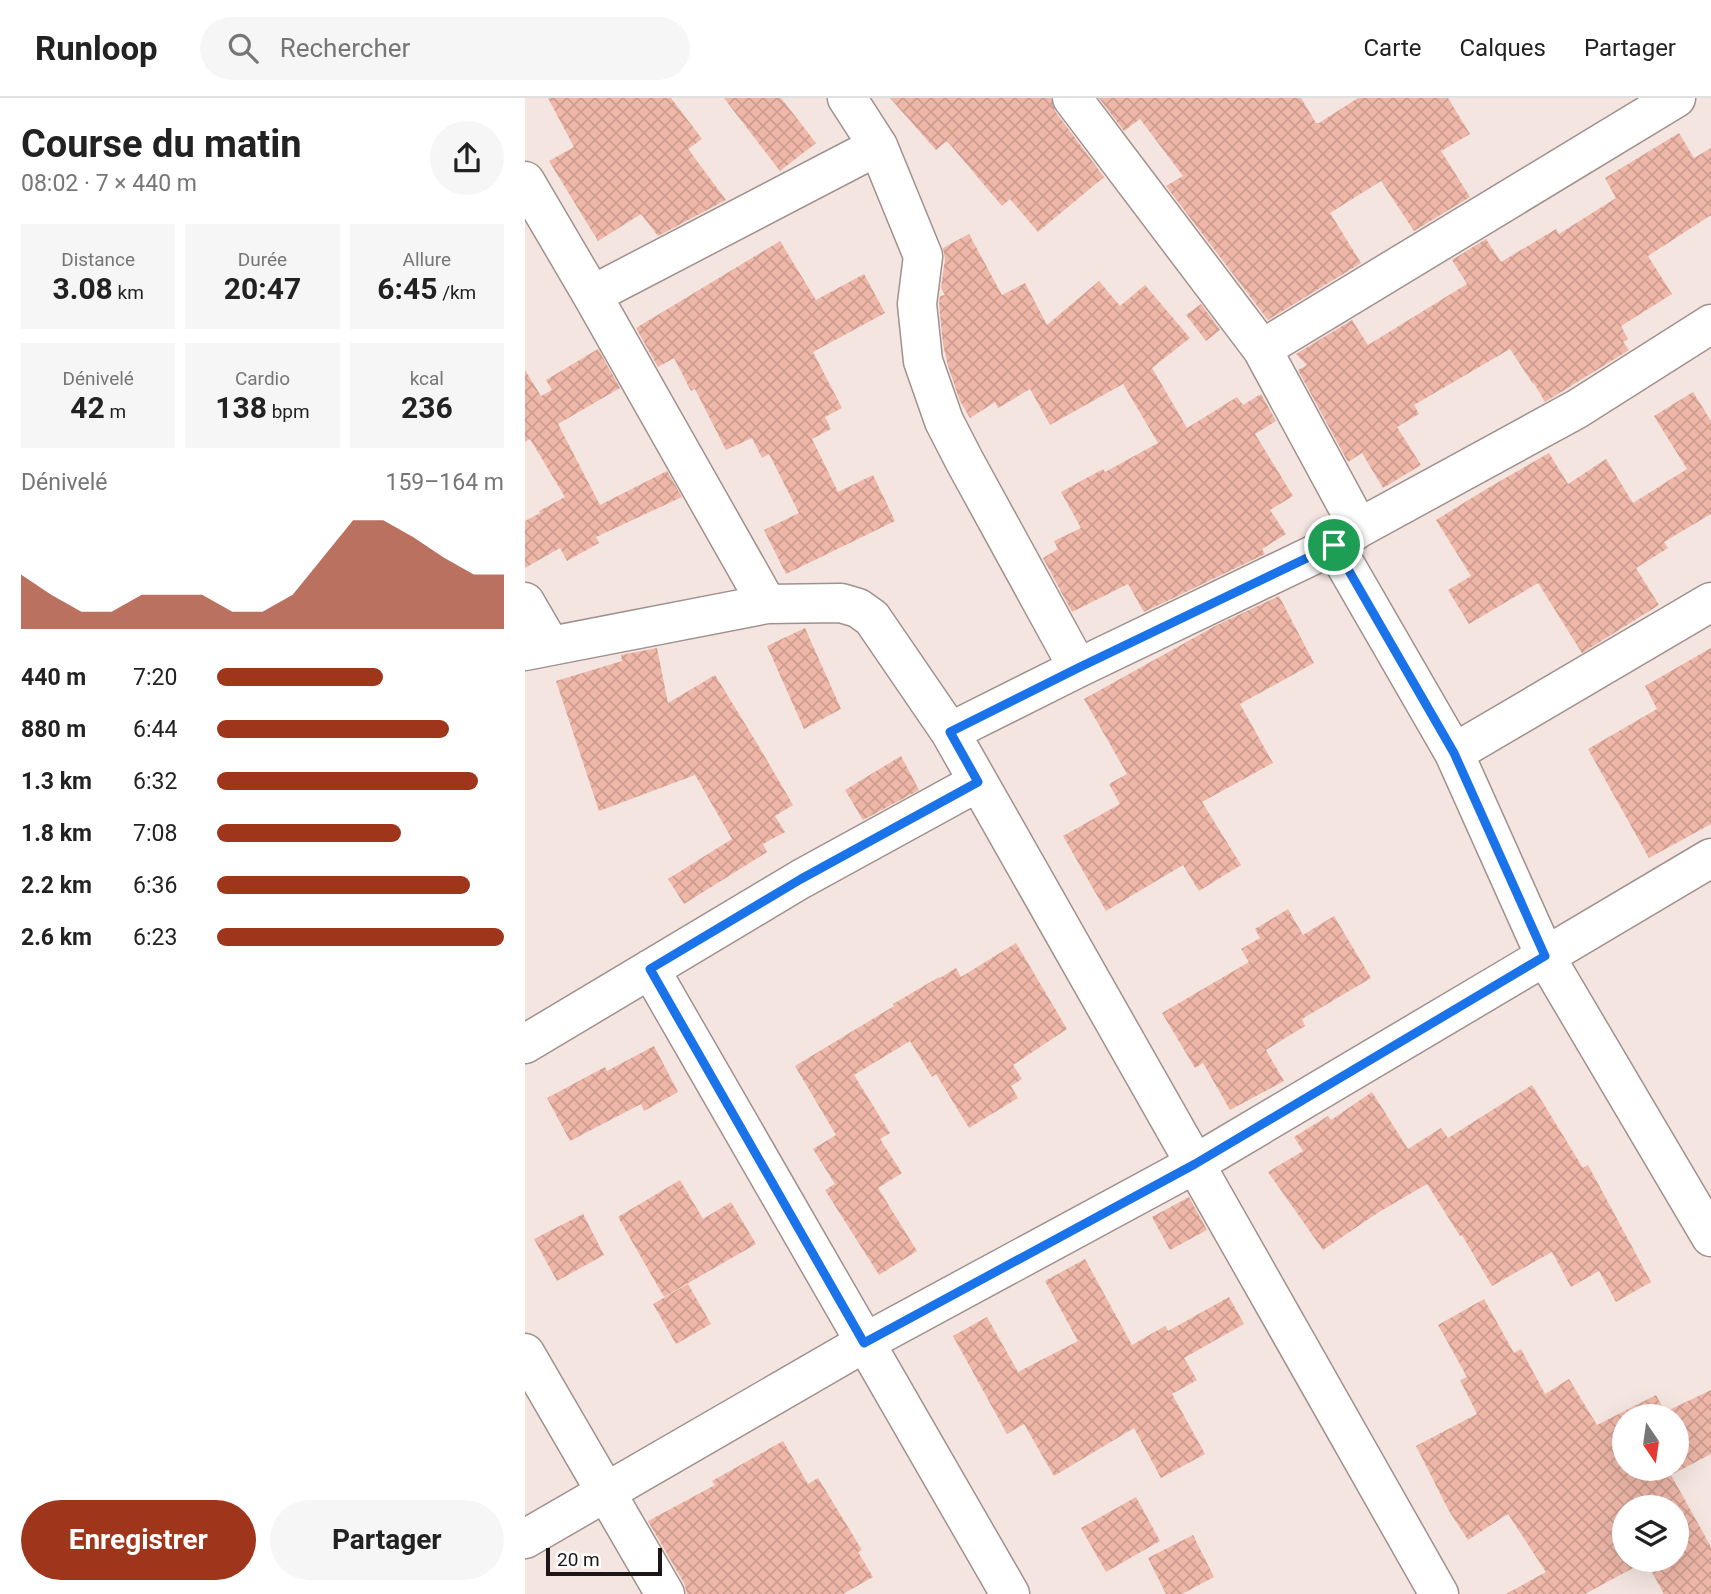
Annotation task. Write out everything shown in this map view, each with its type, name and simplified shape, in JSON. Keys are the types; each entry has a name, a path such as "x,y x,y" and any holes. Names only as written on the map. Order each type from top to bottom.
{"street":[{"path":"847,98 878,146 923,256 917,304 923,361 944,421 1078,668"},
{"path":"1072,98 1262,349 1346,537 1454,753 1545,956 1707,1219"},
{"path":"1262,349 1676,98"},
{"path":"592,295 878,146"},
{"path":"525,181 767,604"},
{"path":"950,732 1346,537 1577,409 1711,324"},
{"path":"525,602 537,648 767,604 841,603 858,608 872,618 950,732 1439,1594"},
{"path":"1454,753 1711,602"},
{"path":"525,1044 801,879 978,782"},
{"path":"525,1539 864,1343 1195,1164 1711,858"},
{"path":"650,969 1010,1594"},
{"path":"525,1353 666,1594"}],"building":[{"path":"548,98 671,98 702,139 688,149 726,200 658,236 641,214 598,241 549,161 574,147"},
{"path":"724,98 781,98 816,143 780,171"},
{"path":"890,98 1051,98 1055,111 1104,177 1038,232 1010,199 1002,206 947,141 936,150"},
{"path":"1099,98 1301,98 1316,123 1319,123 1358,98 1448,98 1470,134 1441,151 1470,197 1414,231 1381,181 1330,213 1361,263 1268,320 1166,186 1183,176 1140,119 1124,131"},
{"path":"1679,133 1694,158 1711,148 1711,215 1648,256 1672,294 1621,326 1628,339 1623,342 1629,350 1545,402 1510,349 1414,405 1419,414 1397,427 1421,465 1383,488 1362,453 1348,462 1298,370 1307,365 1296,354 1352,320 1368,345 1467,284 1452,260 1486,239 1501,262 1556,229 1559,234 1616,198 1605,178"},
{"path":"969,234 1002,295 1025,283 1047,325 1099,281 1120,306 1145,285 1190,338 1152,368 1187,428 1237,397 1243,405 1261,394 1276,421 1255,434 1293,496 1270,510 1286,534 1262,549 1265,554 1144,612 1128,584 1072,612 1043,558 1058,549 1054,541 1081,528 1061,492 1158,443 1123,384 1050,425 1030,389 998,408 995,402 970,418 960,401 948,366 939,304 940,296 945,295 941,288 945,259 943,248"},
{"path":"780,241 816,300 864,274 885,313 813,352 842,408 825,417 831,429 812,439 838,492 873,475 895,521 786,574 764,530 799,513 769,454 762,458 752,438 726,450 695,389 691,391 674,358 658,367 636,328"},
{"path":"1201,304 1220,330 1206,341 1186,315"},
{"path":"598,349 620,388 558,424 600,505 667,471 682,497 596,537 599,543 567,561 560,548 525,568 525,521 565,497 530,439 525,442 525,370 541,396 552,390 546,380"},
{"path":"1693,392 1711,421 1711,514 1664,542 1668,548 1636,568 1659,605 1582,653 1538,583 1469,624 1448,590 1471,576 1436,520 1549,453 1568,484 1606,459 1633,503 1687,469 1654,416"},
{"path":"1279,596 1314,663 1240,704 1273,763 1202,802 1241,865 1199,891 1183,865 1106,911 1063,836 1120,804 1109,784 1127,774 1084,699 1217,625"},
{"path":"805,628 841,709 804,729 767,646"},
{"path":"657,648 668,703 715,675 793,805 775,816 785,832 763,844 767,852 684,904 668,879 732,839 695,775 599,811 556,681 622,661 621,655"},
{"path":"1711,648 1711,824 1649,858 1588,749 1657,709 1645,686"},
{"path":"901,756 919,790 863,820 845,790"},
{"path":"1288,909 1303,935 1334,916 1371,978 1302,1019 1305,1026 1266,1050 1284,1081 1230,1110 1203,1063 1195,1068 1162,1013 1249,962 1241,949 1260,938 1255,929"},
{"path":"1016,943 1067,1029 1013,1065 1022,1079 1011,1086 1018,1098 969,1128 936,1074 932,1077 910,1041 854,1075 890,1133 880,1139 902,1173 878,1188 917,1251 879,1275 825,1190 835,1184 813,1149 836,1135 795,1066 939,977 956,968 961,977"},
{"path":"654,1046 678,1092 644,1111 641,1104 570,1141 547,1098 605,1067 607,1071"},
{"path":"1532,1085 1583,1168 1588,1165 1651,1282 1616,1302 1599,1271 1571,1287 1552,1252 1492,1286 1462,1235 1460,1236 1427,1184 1323,1250 1268,1172 1303,1151 1294,1137 1328,1116 1331,1120 1372,1092 1408,1149 1441,1128 1448,1138"},
{"path":"680,1180 703,1219 731,1202 756,1244 664,1297 618,1217"},
{"path":"1189,1197 1207,1230 1170,1250 1152,1217"},
{"path":"583,1214 604,1255 557,1281 534,1239"},
{"path":"1085,1259 1132,1345 1165,1326 1168,1331 1229,1297 1244,1324 1184,1358 1197,1380 1172,1394 1205,1454 1161,1478 1134,1428 1054,1476 1024,1424 1007,1434 953,1336 987,1317 1018,1372 1078,1341 1045,1281"},
{"path":"688,1284 711,1324 676,1344 653,1304"},
{"path":"1484,1299 1514,1353 1521,1349 1545,1394 1569,1379 1597,1425 1612,1417 1612,1481 1674,1481 1682,1495 1612,1495 1612,1572 1626,1572 1585,1594 1506,1594 1546,1572 1508,1514 1468,1540 1449,1511 1416,1446 1477,1414 1460,1380 1467,1377 1438,1325"},
{"path":"1711,1390 1711,1454 1689,1466 1689,1404 1682,1404"},
{"path":"1656,1395 1661,1404 1638,1404"},
{"path":"783,1441 808,1484 818,1478 862,1550 858,1552 873,1577 843,1594 687,1594 684,1583 648,1521 715,1485 712,1481"},
{"path":"1136,1497 1160,1541 1106,1572 1081,1528"},
{"path":"1689,1507 1711,1547 1711,1594 1664,1594 1652,1572 1689,1572"},
{"path":"1193,1535 1214,1577 1182,1594 1166,1594 1148,1558"}],"route":[{"path":"1334,545 1454,753 1545,956 1195,1164 864,1343 650,969 801,879 978,782 950,732 1334,545"}]}
